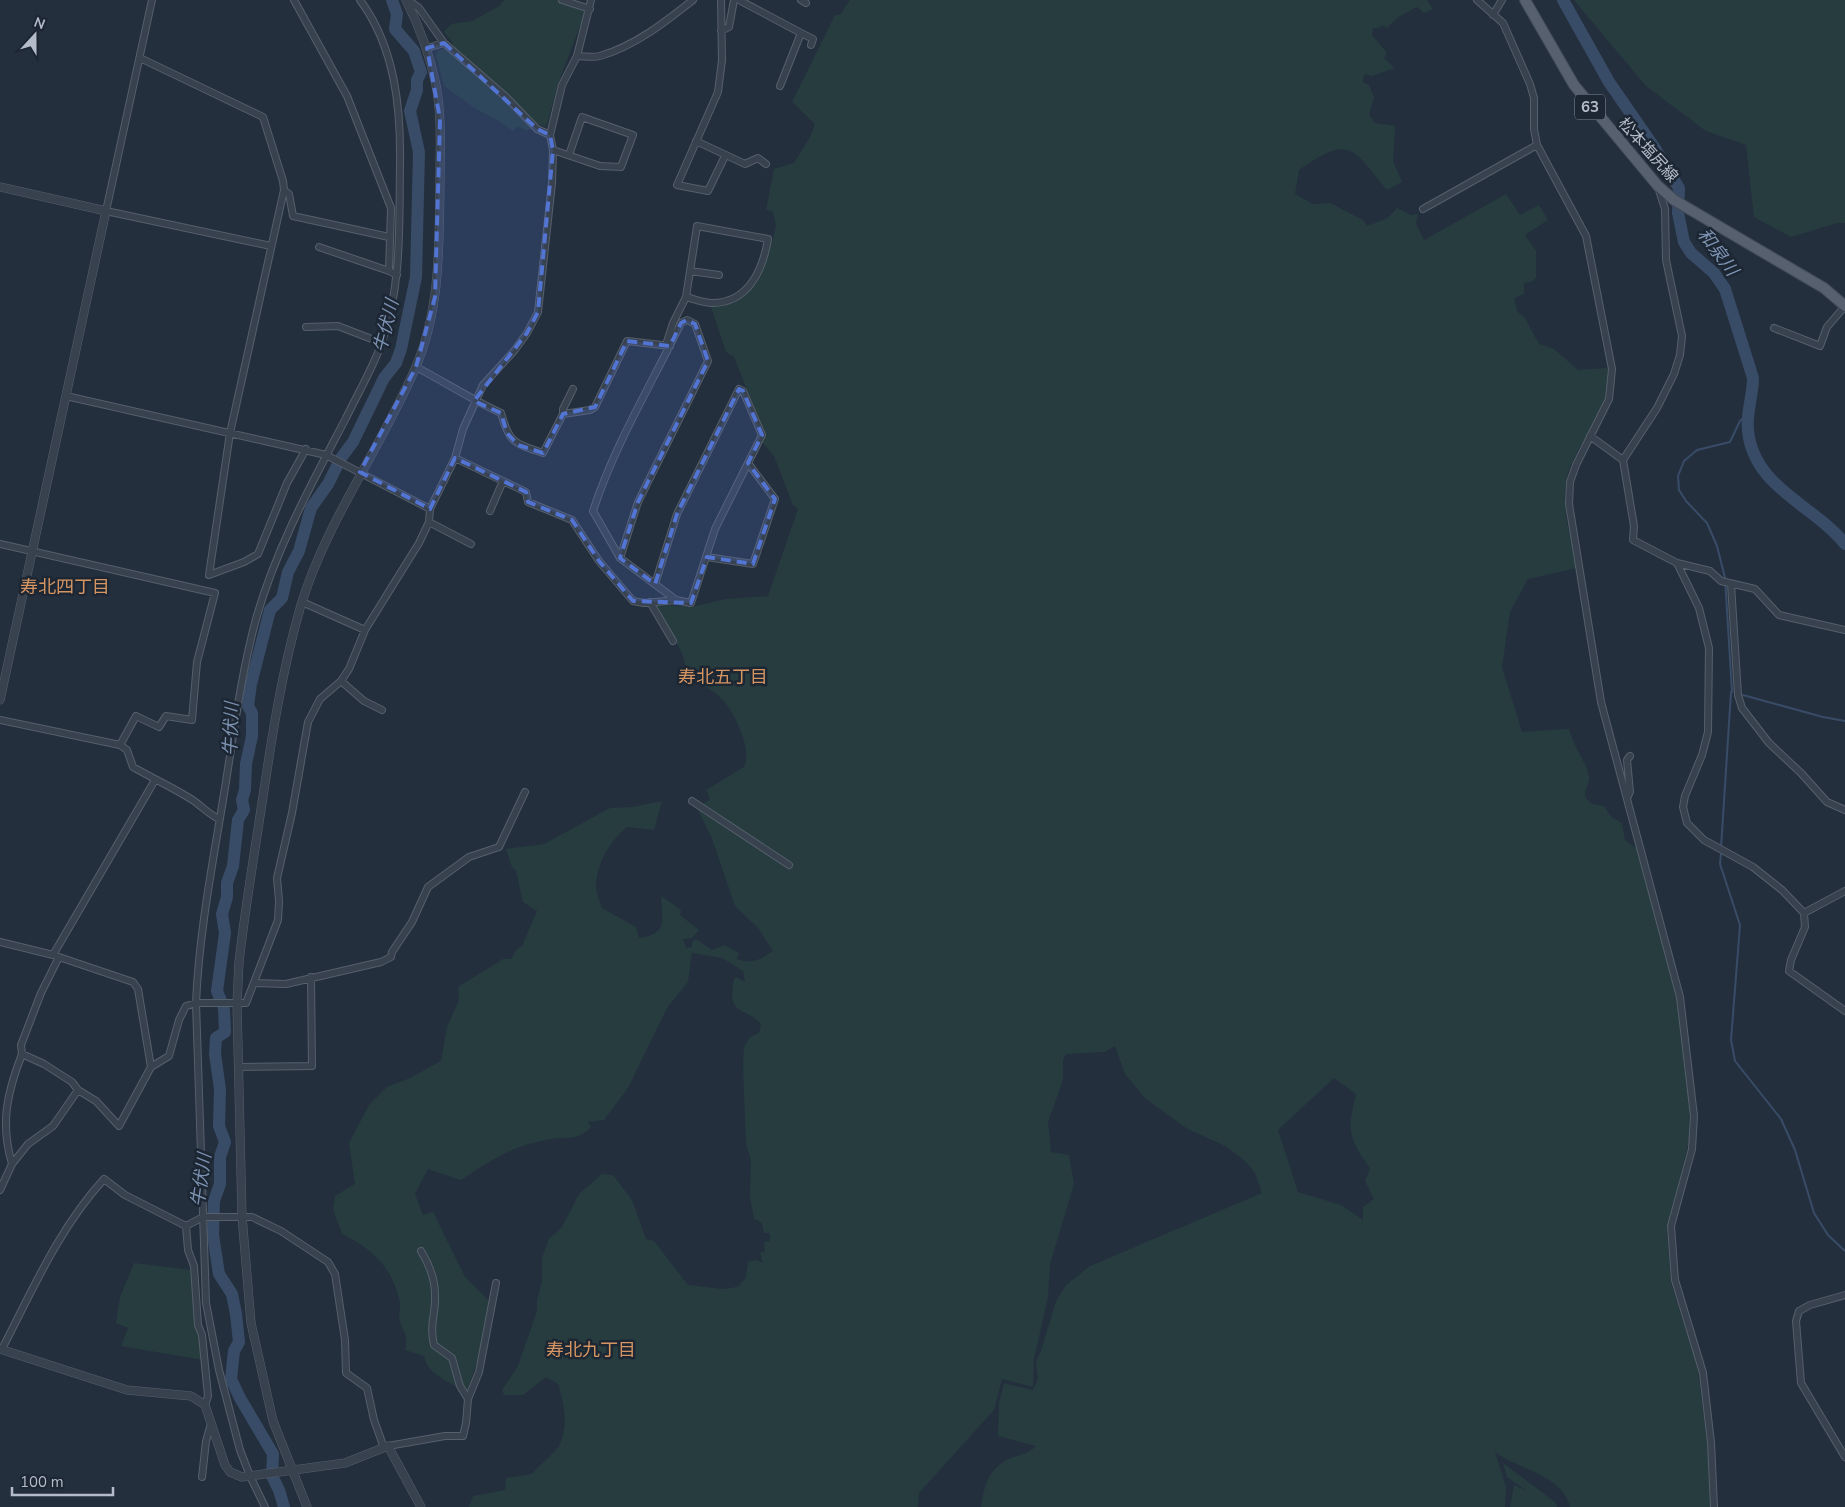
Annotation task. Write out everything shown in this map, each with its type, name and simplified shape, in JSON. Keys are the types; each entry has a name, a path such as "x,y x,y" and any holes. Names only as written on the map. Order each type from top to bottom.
{"main road":[{"name":"松本塩尻線","path":"1525,0 1574,85 1658,186 1674,200 1824,288 1845,306"}],"street":[{"path":"0,700 152,0"},
{"path":"294,0 315,35 350,105 391,208 389,270"},
{"path":"265,1507 226,1397 206,1303 198,1003 206,899 238,703 256,618 282,546 382,343 397,275 400,161 398,104 388,58 376,27 360,0"},
{"path":"407,0 418,8 444,43 505,96 537,129 550,135"},
{"path":"307,1507 289,1471 273,1421 253,1332 239,1216 239,1067 234,1004 246,908 278,696 302,602 358,471 397,407 416,367 431,316 439,252 440,119 427,48 407,0"},
{"path":"562,0 590,9"},
{"path":"22,1054 44,1064 72,1082 78,1090 96,1101 119,1126 151,1068 169,1056 186,1006 198,1003 246,1003 278,920 277,878 292,813 308,722 320,700 341,681 360,648 366,630 418,543 428,522 430,509 454,458 474,401 483,385 527,333 538,312 552,183 554,150 550,135 562,85 576,56 591,0"},
{"path":"576,56 599,56 636,40 662,25 693,0"},
{"path":"721,31 729,27 734,0"},
{"path":"739,0 813,39 811,45"},
{"path":"1478,0 1503,23 1530,84 1534,98 1534,129 1537,145 1586,236 1612,369 1609,399 1570,482 1569,504 1601,702 1678,988 1690,1066 1694,1116 1692,1149 1671,1226 1670,1239 1675,1280 1703,1373 1711,1443 1714,1507"},
{"path":"1493,15 1502,0"},
{"path":"722,2 721,75 718,92 677,185 708,191 725,156"},
{"path":"780,86 801,33"},
{"path":"427,48 444,43"},
{"path":"140,58 263,117 284,181 284,190 230,433 209,574 244,562 258,554 284,490 306,449"},
{"path":"554,150 600,166 621,167 633,136 582,117 570,154"},
{"path":"696,141 745,164 758,158 766,164"},
{"path":"1423,209 1537,145"},
{"path":"1658,186 1665,209 1666,260 1682,336 1680,355 1674,374 1657,408 1623,460 1634,526 1634,540 1677,563 1710,572 1721,581 1756,588 1779,615 1845,630"},
{"path":"0,188 271,246"},
{"path":"284,190 289,194 293,216 389,237"},
{"path":"668,346 673,324 686,297 697,226 768,239 760,269 746,290 735,298 712,303 686,297"},
{"path":"319,247 389,270 397,275"},
{"path":"690,270 719,275"},
{"path":"1783,323 1777,329 1820,346 1827,327 1845,306"},
{"path":"620,558 638,502 708,361 695,324 687,320 681,323 668,346 601,486 593,511 620,558 676,600"},
{"path":"306,327 338,326 382,343"},
{"path":"563,414 590,410 595,407 627,341 668,346"},
{"path":"416,367 456,388 474,401 501,412 507,433 518,445 543,453 563,414 563,409 573,389"},
{"path":"454,458 526,492 528,502 572,520 600,561 633,601 676,600 691,603 715,529 762,435 744,391 739,389 677,514 654,584"},
{"path":"66,396 328,455 430,509"},
{"path":"1590,436 1623,460"},
{"path":"706,557 753,564 775,498 748,463"},
{"path":"490,511 503,480"},
{"path":"428,522 471,544"},
{"path":"0,544 215,593 197,662 192,720 166,716 160,727 136,716 120,745"},
{"path":"1677,563 1699,608 1709,648 1708,732 1702,755 1684,796 1683,807 1687,823 1704,840 1753,867 1782,890 1804,913 1805,927 1795,949 1789,971 1845,1012"},
{"path":"1731,584 1738,696 1742,708 1769,743 1801,773 1827,802 1845,810"},
{"path":"302,602 366,630"},
{"path":"650,602 673,641"},
{"path":"341,681 364,701 382,710"},
{"path":"0,720 120,745 127,750 133,767 200,804 208,815 219,819"},
{"path":"1627,799 1630,792 1627,760 1630,756"},
{"path":"12,1164 3,1149 0,1133 1,1108 22,1054 21,1045 56,956 155,780"},
{"path":"254,983 286,984 381,962 390,957 412,922 428,887 469,857 499,847 525,792"},
{"path":"692,801 789,865"},
{"path":"1804,913 1845,891"},
{"path":"0,942 56,956 133,982 138,989 151,1068"},
{"path":"239,1067 312,1066 311,977"},
{"path":"0,1190 12,1164 28,1144 53,1126 78,1090"},
{"path":"186,1226 125,1196 104,1179 92,1191 47,1259 1,1350 127,1390 191,1396 205,1405 230,1472 242,1477 345,1463 386,1447 445,1436 463,1436 468,1398 480,1372 496,1283"},
{"path":"186,1226 203,1217 252,1216 280,1231 328,1262 334,1274 346,1340 346,1373 367,1388 372,1414 386,1447 421,1507"},
{"path":"186,1226 188,1250 194,1266 198,1325 202,1335 208,1396 205,1405"},
{"path":"421,1251 430,1267 435,1295 430,1328 434,1345 452,1358 460,1386 468,1398"},
{"path":"1845,1295 1810,1305 1799,1311 1796,1321 1801,1383 1845,1457"},
{"path":"202,1477 206,1441 212,1423"}],"highlighted area":[{"path":"444,43 537,129 550,135 553,150 538,312 527,333 474,401 501,413 507,433 518,445 543,453 563,414 595,407 627,341 670,346 681,323 687,320 695,324 708,361 638,502 620,558 655,584 677,514 739,389 743,391 762,435 748,463 775,499 753,564 707,557 691,603 633,601 599,561 572,520 528,502 526,492 455,458 430,509 360,472 416,367 435,297 440,119 427,48"}],"green space":[{"path":"504,0 558,0 586,11 560,78 546,127 535,123 503,89 453,48 453,43 444,32 451,24 472,21 499,6"},
{"path":"850,0 1427,0 1433,9 1424,13 1417,7 1397,18 1387,28 1382,25 1379,28 1373,28 1372,35 1387,53 1384,58 1395,68 1371,76 1364,75 1363,82 1369,85 1374,97 1369,115 1375,123 1395,126 1393,161 1402,182 1387,190 1357,155 1349,150 1340,149 1329,152 1299,170 1295,194 1313,204 1330,203 1363,220 1367,226 1388,218 1397,208 1411,215 1418,214 1416,224 1424,240 1506,194 1520,215 1539,205 1548,220 1525,235 1536,251 1536,277 1533,281 1524,283 1524,294 1514,298 1517,311 1525,318 1539,344 1554,349 1578,370 1608,368 1605,401 1572,462 1566,482 1565,506 1577,568 1528,579 1510,612 1502,667 1522,732 1569,729 1589,776 1585,792 1586,798 1594,804 1604,806 1612,818 1622,823 1625,840 1637,849 1677,1000 1690,1093 1689,1141 1667,1230 1671,1283 1698,1370 1708,1452 1710,1507 1570,1507 1566,1496 1550,1480 1495,1452 1506,1487 1505,1507 981,1507 986,1485 997,1466 1036,1446 998,1436 999,1403 1004,1383 1033,1390 1038,1379 1036,1361 1041,1351 1056,1301 1066,1285 1090,1266 1262,1193 1255,1173 1246,1162 1227,1147 1186,1128 1146,1099 1125,1074 1115,1046 1104,1052 1066,1054 1063,1060 1063,1080 1048,1122 1051,1152 1069,1155 1074,1184 1050,1264 1048,1297 1034,1359 1033,1387 1002,1379 994,1410 919,1493 918,1507 469,1507 473,1496 505,1490 506,1478 532,1474 558,1448 562,1438 565,1423 558,1384 546,1377 523,1395 504,1395 502,1390 518,1366 537,1311 537,1301 542,1281 542,1258 549,1239 562,1227 579,1194 602,1174 613,1175 632,1200 646,1239 654,1241 688,1285 723,1289 738,1287 746,1277 748,1262 756,1260 763,1263 760,1253 765,1251 764,1242 770,1241 770,1233 764,1233 762,1223 754,1219 750,1197 751,1160 746,1144 744,1047 750,1037 759,1033 761,1024 755,1018 738,1009 733,1000 734,979 736,977 745,982 743,971 722,958 692,953 688,982 667,1008 628,1088 604,1120 588,1122 591,1127 577,1136 552,1139 515,1149 494,1159 461,1180 428,1169 415,1194 423,1215 433,1212 465,1277 491,1303 484,1341 466,1394 435,1374 426,1363 424,1356 405,1350 406,1336 399,1317 400,1302 392,1278 380,1260 363,1246 342,1234 333,1209 335,1196 355,1184 349,1143 369,1105 387,1087 410,1078 441,1061 447,1027 459,1000 458,987 503,959 511,959 516,950 522,946 537,911 523,902 516,871 512,867 506,849 544,844 610,808 633,807 662,801 654,830 627,827 615,839 602,860 596,885 602,908 636,927 639,938 649,936 655,933 662,924 661,896 681,910 680,915 699,930 692,938 683,939 686,948 692,947 692,942 696,939 712,950 724,945 739,953 737,959 742,961 760,959 773,951 758,928 735,906 711,836 697,808 710,799 706,790 744,767 746,751 741,731 721,698 688,676 682,653 656,605 696,606 726,599 768,596 798,509 793,505 774,456 762,442 765,435 734,357 726,352 710,304 747,291 773,239 776,226 773,211 766,210 774,169 794,163 810,137 815,124 792,102 835,15 840,15","holes":["1334,1078 1356,1094 1351,1117 1351,1133 1357,1149 1370,1168 1365,1181 1374,1199 1363,1207 1363,1220 1341,1205 1298,1192 1278,1130"]},
{"path":"1574,0 1845,0 1845,223 1837,223 1791,237 1754,217 1746,145 1706,131 1646,86"},
{"path":"445,49 505,100 531,128 526,131 518,126 513,131 476,109 444,86 436,56 438,50"},
{"path":"134,1263 192,1270 203,1360 121,1346 128,1328 116,1323 120,1297"},
{"path":"1503,1463 1555,1502 1557,1507 1510,1507 1514,1485 1527,1491 1507,1477"}],"waterway":[{"name":"牛伏川","path":"284,1507 272,1476 273,1454 231,1379 234,1351 239,1342 236,1314 232,1294 219,1274 213,1235 214,1201 220,1184 220,1157 225,1142 219,1126 220,1089 215,1054 216,1038 225,1032 224,1008 217,991 225,933 222,914 227,897 227,883 233,866 238,820 244,810 242,800 245,790 246,764 252,736 252,713 248,706 251,684 270,610 282,598 288,572 299,551 311,508 328,484 341,458 353,442 384,378 396,363 401,349 416,277 419,152 410,111 417,90 417,80 421,72 414,51 395,29 397,14 392,0"},
{"name":"和泉川","path":"1563,0 1609,82 1656,150 1679,188 1678,213 1684,242 1691,253 1714,273 1725,289 1753,378 1748,431 1753,451 1761,467 1773,482 1832,530 1845,544"},
{"path":"1732,692 1725,578 1717,546 1707,523 1686,501 1679,490 1678,476 1684,461 1697,450 1730,442 1740,421 1747,414"},
{"path":"1721,848 1731,692"},
{"path":"1743,695 1823,717 1845,721"},
{"path":"1721,853 1720,864 1740,925 1731,1040 1735,1061 1781,1119 1795,1150 1814,1213 1828,1235 1845,1251"}],"district":[{"name":"寿北四丁目","path":"65,587"},
{"name":"寿北五丁目","path":"723,677"},
{"name":"寿北九丁目","path":"591,1350"}]}
